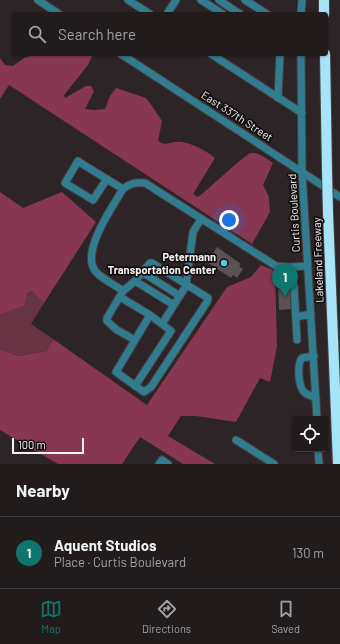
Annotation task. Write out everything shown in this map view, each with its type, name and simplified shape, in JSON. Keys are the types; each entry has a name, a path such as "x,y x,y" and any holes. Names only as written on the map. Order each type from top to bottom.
{"highway":[{"path":"324,0 324,12"},
{"name":"Lakeland Freeway","path":"325,56 328,214 338,464"}],"street":[{"path":"38,0 56,12"},
{"path":"128,0 147,12"},
{"path":"168,12 176,0"},
{"path":"201,0 219,12"},
{"path":"219,0 237,12"},
{"path":"245,0 264,12"},
{"path":"301,12 302,0"},
{"name":"East 337th Street","path":"124,56 340,197"},
{"path":"214,56 302,113"},
{"path":"278,98 280,56"},
{"name":"Curtis Boulevard","path":"301,56 302,172 317,416"},
{"path":"107,179 93,200 65,182 78,161 107,179 123,189"},
{"path":"135,386 171,331 121,294 96,273 92,263 92,252 96,238 123,189 130,184 145,182 276,266 308,266"},
{"path":"162,324 186,286 193,232 201,219"},
{"path":"135,340 117,330 107,322 107,318 121,294 135,281 150,263 208,298 207,302 151,387 144,392 116,372 150,315"},
{"path":"142,272 180,296"},
{"path":"135,281 174,305"},
{"path":"294,285 297,340"},
{"path":"296,317 311,314"},
{"path":"314,356 302,358 299,361 299,367 301,387 305,393 316,398"},
{"path":"236,440 274,464"},
{"path":"314,464 319,464 318,452"},
{"path":"159,464 162,460 168,464"}],"shaded area":[{"path":"30,56 92,56 88,65 64,95 65,98 86,86 91,86 94,91 85,109 105,109 110,96 116,88 146,98 162,121 158,141 160,143 165,144 181,142 191,144 202,149 215,158 193,194 198,197 251,153 260,155 273,163 263,185 269,197 270,212 252,244 9,85 0,99 0,58 5,65 13,66 24,58"},
{"path":"0,192 23,208 62,192 96,222 44,303 32,291 27,294 24,306 0,314"},
{"path":"261,265 275,271 277,346 270,382 260,378 236,422 196,416 181,416 168,436 215,464 183,464 140,437 122,464 58,464 0,430 0,349 18,356 47,351 53,339 147,405 227,287 251,277"},
{"path":"32,291 44,303 31,324 53,339 47,351 18,356 0,349 0,314"}],"building":[{"name":"Petermann Transportation Center","path":"217,247 241,264 239,266 243,269 237,278 233,275 231,278 207,262"},
{"path":"290,283 291,309 279,310 278,284"}],"place":[{"name":"Petermann Transportation Center","path":"224,263"},
{"name":"Aquent Studios","path":"285,297"}]}
